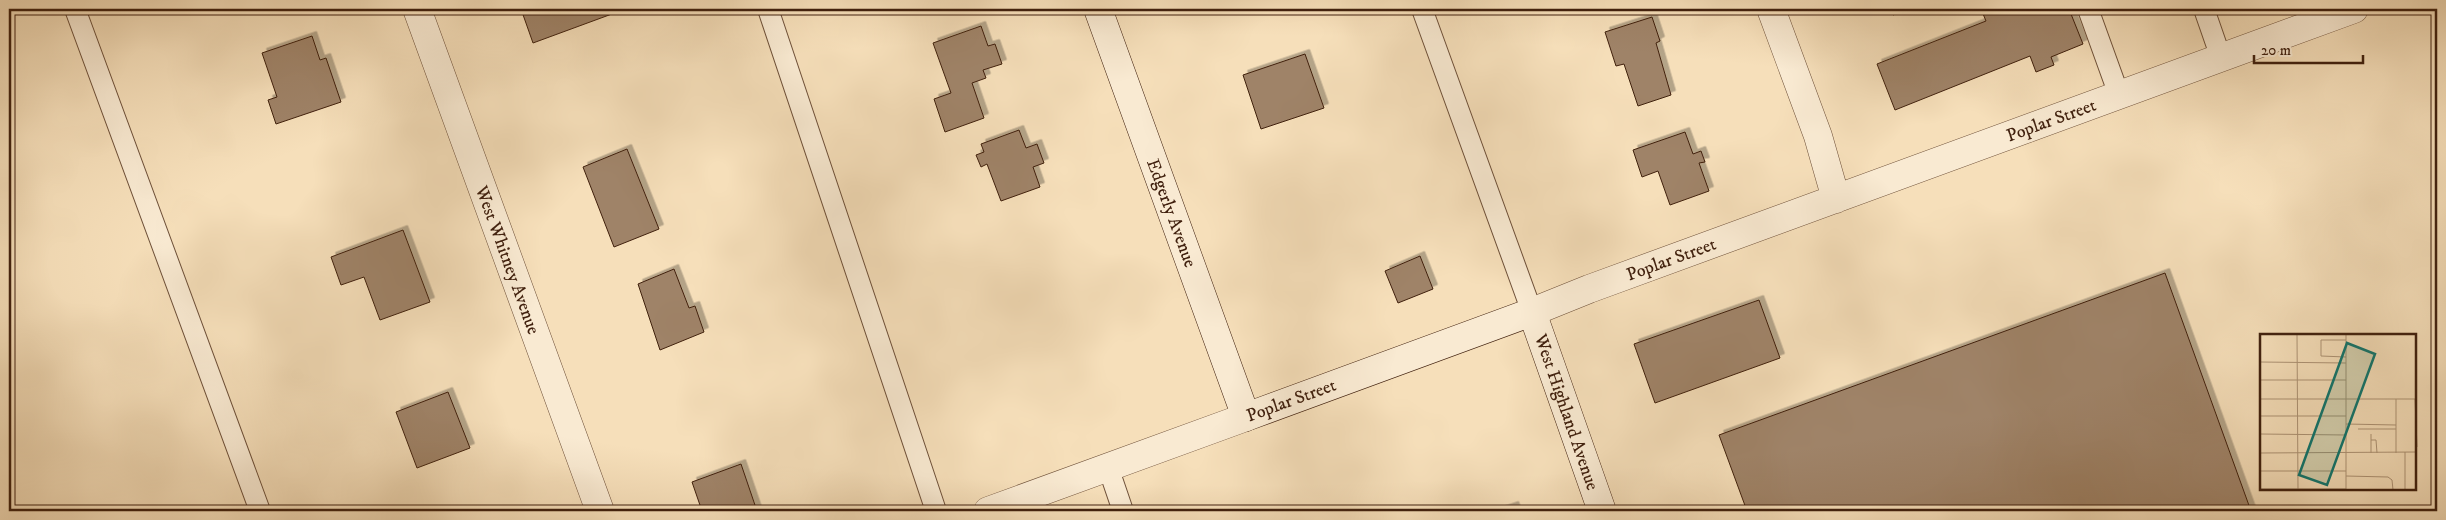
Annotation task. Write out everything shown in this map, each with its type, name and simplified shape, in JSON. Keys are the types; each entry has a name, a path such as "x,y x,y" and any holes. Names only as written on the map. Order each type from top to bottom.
{"street":[{"name":"West Whitney Avenue","path":"417,9 600,511"},
{"name":"Edgerly Avenue","path":"1098,9 1246,417"},
{"path":"1771,9 1818,136 1836,200"},
{"name":"Poplar Street","path":"988,511 2354,9"},
{"name":"West Highland Avenue","path":"1532,312 1602,511"}],"lane":[{"path":"75,9 260,511"},
{"path":"768,9 936,511"},
{"path":"1422,9 1532,312"},
{"path":"2088,9 2119,95"},
{"path":"2204,9 2221,58"},
{"path":"1108,467 1123,511"}],"building":[{"path":"521,9 619,9 620,11 533,43"},
{"path":"1891,9 1909,9 1893,15"},
{"path":"1981,9 2069,9 2083,44 2051,57 2054,65 2036,72 2030,56 1895,110 1877,64 1986,21"},
{"path":"1652,17 1660,41 1656,43 1671,95 1638,106 1624,64 1616,66 1605,32"},
{"path":"981,26 988,46 995,44 1002,64 983,70 986,78 972,83 984,118 945,132 934,99 951,93 933,43"},
{"path":"312,36 320,60 326,58 341,102 276,124 268,100 277,97 262,53"},
{"path":"1305,54 1324,108 1261,129 1243,75"},
{"path":"1019,130 1026,148 1037,144 1044,163 1033,167 1040,187 1001,201 987,164 981,167 976,155 984,152 981,144"},
{"path":"1685,132 1693,154 1701,151 1705,162 1699,163 1709,191 1670,205 1658,171 1642,177 1633,150"},
{"path":"627,149 659,229 614,247 583,167"},
{"path":"403,230 430,302 380,320 364,277 341,285 331,257"},
{"path":"1420,256 1433,289 1398,303 1385,271"},
{"path":"674,269 689,308 695,306 704,332 660,350 638,284"},
{"path":"2165,273 2251,511 1747,511 1719,435"},
{"path":"1759,300 1780,358 1655,403 1634,344"},
{"path":"448,392 470,448 417,468 396,412"},
{"path":"741,464 757,511 702,511 692,482"},
{"path":"1514,506 1516,511 1499,511"}]}
